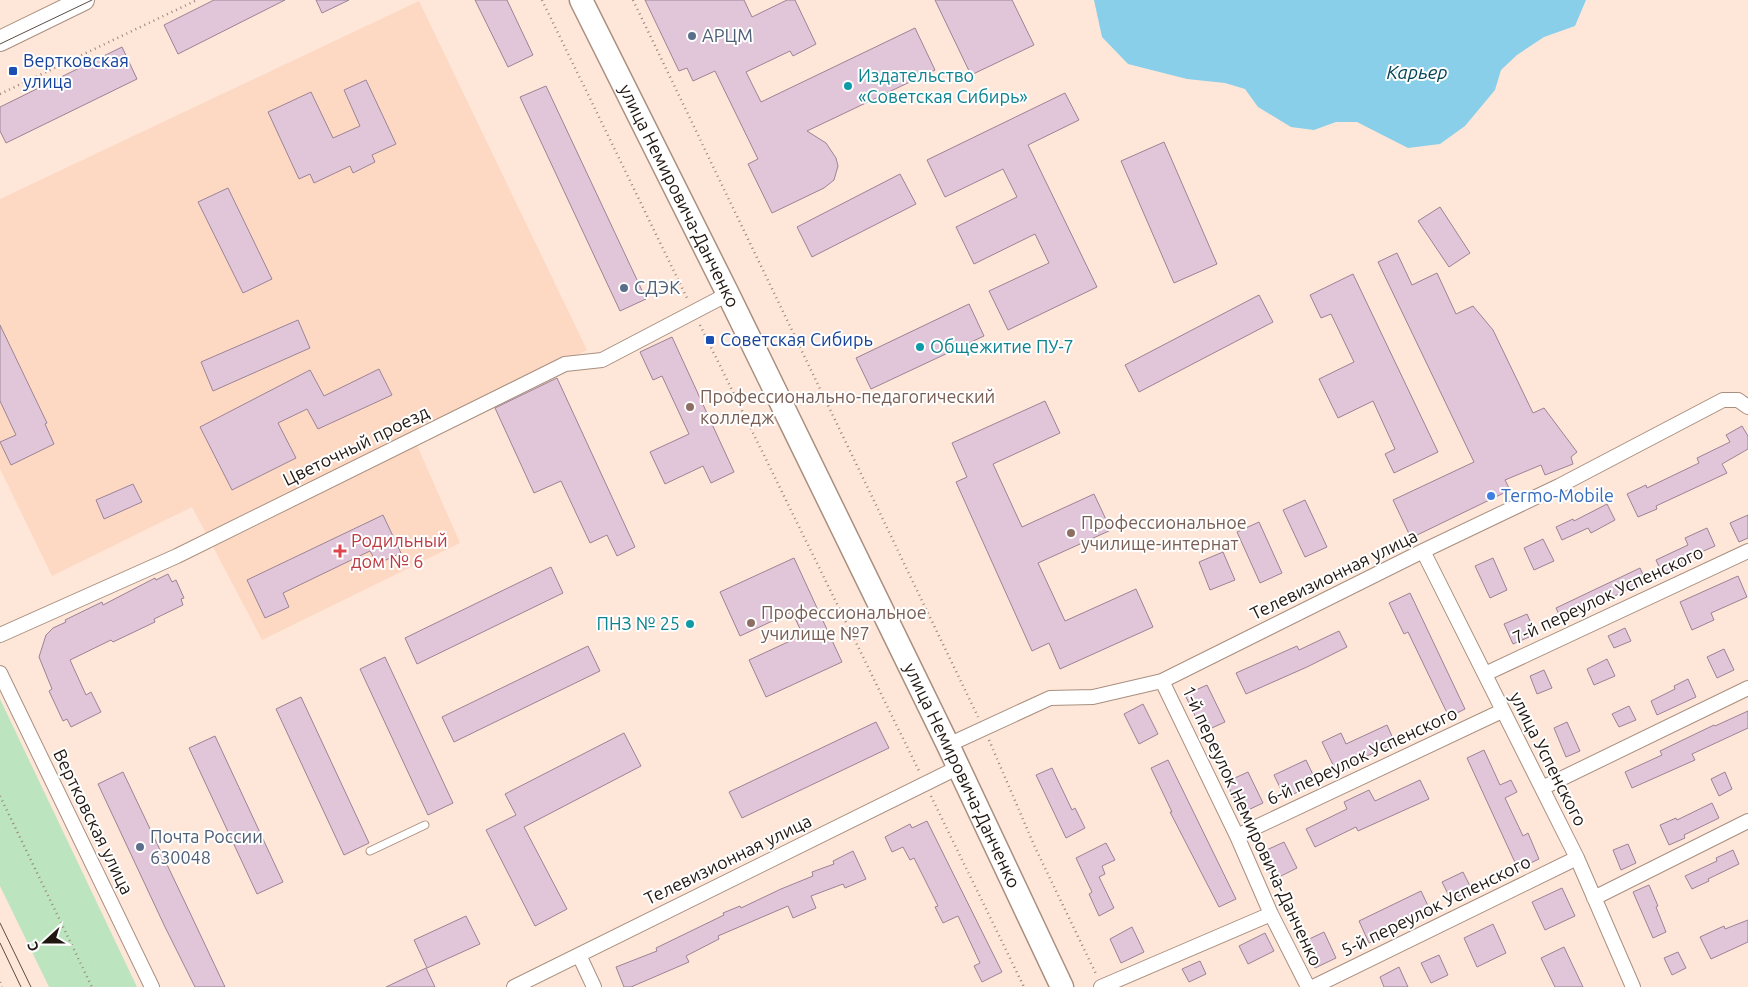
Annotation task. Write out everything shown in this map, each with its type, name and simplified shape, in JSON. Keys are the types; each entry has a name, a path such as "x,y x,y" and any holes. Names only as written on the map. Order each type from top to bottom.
{"main road":[{"name":"улица Немировича-Данченко","path":"582,0 959,767 1062,987"},
{"path":"0,41 79,1"}],"street":[{"name":"Цветочный проезд","path":"0,635 177,556 565,364 602,360 728,294"},
{"name":"Телевизионная улица","path":"948,745 1050,698 1093,697 1162,681 1423,551 1559,486 1723,400 1738,400 1748,408"},
{"name":"улица Успенского","path":"1423,551 1577,858 1633,987"},
{"name":"7-й переулок Успенского","path":"1485,674 1748,551"},
{"name":"Вертковская улица","path":"0,673 152,987"},
{"name":"1-й переулок Немировича-Данченко","path":"1162,681 1237,836 1271,914 1308,987"},
{"path":"1542,788 1748,688"},
{"name":"6-й переулок Успенского","path":"1237,836 1502,711"},
{"name":"Телевизионная улица","path":"514,987 959,767"},
{"path":"1594,898 1748,821"},
{"name":"5-й переулок Успенского","path":"1312,987 1577,858"},
{"path":"1102,987 1271,914"},
{"path":"579,955 594,987"}],"lane":[{"path":"370,851 425,825"}],"path":[{"path":"0,94 197,0"},
{"path":"542,0 1024,987"},
{"path":"633,0 984,729 1034,845 1102,987"},
{"path":"0,796 92,987"},
{"path":"0,982 2,987"}],"shaded area":[{"path":"419,1 587,350 413,436 460,543 262,640 192,507 52,576 0,469 0,199"}],"green space":[{"path":"0,699 137,987 49,987 0,886"}],"water":[{"name":"Карьер","path":"1094,0 1586,0 1575,26 1544,37 1517,55 1501,70 1495,90 1465,126 1440,144 1408,148 1357,122 1336,122 1314,130 1291,127 1258,107 1245,89 1225,83 1187,79 1128,64 1102,37"}],"building":[{"path":"214,0 285,0 178,54 164,25"},
{"path":"316,0 349,0 322,13"},
{"path":"475,0 507,0 533,55 508,67"},
{"path":"645,0 744,0 752,17 787,0 795,0 816,44 793,56 790,51 746,72 761,102 915,28 935,70 807,131 826,143 836,158 838,166 834,180 824,188 772,213 748,164 758,159 715,71 693,81 687,68 679,71"},
{"name":"Издательство «Советская Сибирь»","path":"935,0 1012,0 1034,45 971,75"},
{"path":"122,47 137,79 6,143 0,131 0,107"},
{"path":"366,80 396,144 372,155 375,162 353,173 350,166 314,183 310,174 299,179 268,112 311,92 333,138 360,126 344,90"},
{"path":"546,86 646,299 620,311 520,97"},
{"path":"1065,93 1079,120 1028,145 1097,287 1008,330 989,291 1049,263 1035,234 974,264 956,227 1017,197 1003,169 945,197 927,160"},
{"path":"1164,142 1217,264 1174,283 1121,161"},
{"path":"900,174 916,204 812,257 797,227"},
{"path":"228,188 272,279 243,293 198,202"},
{"path":"1440,207 1470,253 1449,267 1418,221"},
{"path":"1397,253 1412,285 1437,273 1456,314 1473,306 1493,330 1533,413 1544,408 1577,452 1571,457 1573,464 1545,475 1541,465 1505,480 1510,490 1411,538 1393,500 1474,462 1378,262"},
{"path":"1353,274 1438,452 1394,473 1385,454 1395,449 1373,401 1338,418 1319,379 1354,362 1331,314 1321,318 1310,295"},
{"path":"1259,295 1273,322 1139,392 1125,365"},
{"name":"Общежитие ПУ-7","path":"969,304 984,336 871,389 856,358"},
{"path":"298,320 310,348 213,391 201,362"},
{"path":"0,325 47,423 45,424 54,444 11,465 0,442 16,435 0,401"},
{"name":"Профессионально-педагогический колледж","path":"672,337 734,472 711,483 703,466 665,484 650,452 689,434 662,376 653,380 640,352"},
{"path":"379,369 392,395 318,429 307,409 278,423 296,458 232,490 200,427 310,370 324,396"},
{"path":"557,378 635,547 617,556 607,535 590,543 561,481 534,493 495,408"},
{"name":"Профессиональное училище-интернат","path":"1045,401 1060,433 993,464 1022,527 1094,494 1111,530 1038,563 1065,621 1136,589 1153,627 1060,669 1049,643 1032,651 956,482 967,477 952,443"},
{"path":"1742,426 1748,436 1748,449 1722,464 1727,473 1656,506 1657,509 1638,517 1627,494 1646,485 1647,488 1699,463 1697,458 1730,442 1726,435"},
{"path":"133,484 142,502 104,519 96,500"},
{"path":"1305,500 1327,547 1305,557 1283,510"},
{"path":"1607,504 1615,520 1591,533 1588,528 1562,540 1556,527 1573,519 1574,521"},
{"path":"383,515 401,553 377,564 370,551 283,593 289,607 265,618 247,580"},
{"path":"1748,515 1748,538 1739,542 1730,523"},
{"path":"1259,522 1282,573 1260,583 1237,532"},
{"path":"1707,528 1715,546 1681,561 1683,564 1662,573 1656,560 1688,545 1685,538"},
{"path":"1543,539 1554,561 1534,570 1524,548"},
{"path":"1223,552 1235,580 1210,590 1199,562"},
{"name":"Профессиональное училище №7","path":"794,558 842,662 766,697 749,660 803,635 792,612 740,636 720,592"},
{"path":"1493,558 1507,590 1490,598 1475,566"},
{"path":"551,567 563,593 417,664 405,638"},
{"path":"1640,568 1646,581 1562,621 1556,608"},
{"path":"168,574 172,582 176,580 184,598 181,599 183,605 154,619 155,622 113,642 111,640 70,660 86,695 91,692 101,712 71,727 67,719 63,721 49,691 52,689 39,657 46,635 53,628 66,622 65,620 102,602 103,605 155,578 156,580"},
{"path":"1738,576 1747,597 1711,613 1714,620 1692,630 1680,602"},
{"path":"1410,593 1465,709 1449,717 1408,632 1404,634 1389,603"},
{"path":"1527,614 1536,634 1513,644 1504,624"},
{"path":"1625,628 1631,641 1614,648 1608,636"},
{"path":"1339,631 1347,647 1246,694 1236,673 1297,646 1299,650"},
{"path":"588,646 600,671 454,742 442,717"},
{"path":"1724,649 1734,670 1717,678 1707,657"},
{"path":"385,657 453,803 428,815 360,669"},
{"path":"1607,659 1615,676 1594,685 1587,669"},
{"path":"1544,670 1552,688 1537,694 1530,676"},
{"path":"1688,679 1696,697 1657,715 1651,701 1675,689 1674,686"},
{"path":"1207,685 1225,722 1203,732 1185,695"},
{"path":"301,697 369,843 344,855 276,709"},
{"path":"1143,704 1158,734 1139,744 1124,714"},
{"path":"1629,706 1636,720 1619,727 1612,714"},
{"path":"1748,711 1748,728 1692,754 1695,760 1632,788 1625,772 1662,755 1660,751"},
{"path":"876,722 889,748 742,818 729,792"},
{"path":"1567,722 1580,751 1566,757 1554,728"},
{"path":"1387,725 1395,743 1354,762 1356,765 1337,773 1322,742 1341,733 1346,744"},
{"path":"624,733 641,766 524,827 567,909 535,926 486,830 516,815 505,794"},
{"path":"215,736 283,882 257,894 189,748"},
{"path":"1484,750 1500,785 1511,780 1517,792 1505,798 1523,836 1528,833 1539,859 1518,869 1467,758"},
{"path":"1168,760 1236,899 1219,907 1170,812 1172,812 1151,768"},
{"path":"1306,760 1317,783 1285,798 1274,775"},
{"path":"1052,768 1072,810 1075,808 1085,828 1066,838 1036,775"},
{"path":"123,772 225,987 195,987 165,927 98,784"},
{"path":"1248,772 1263,803 1248,810 1241,795 1234,798 1226,782"},
{"path":"1725,772 1732,789 1719,796 1711,779"},
{"path":"1420,780 1429,799 1358,831 1356,827 1315,847 1306,829 1347,809 1344,802 1369,790 1375,801"},
{"path":"1712,803 1719,818 1684,835 1685,838 1669,845 1660,825 1676,818 1677,820"},
{"path":"927,821 1002,972 982,982 974,966 980,963 958,916 943,923 935,907 938,906 914,858 910,860 903,847 892,852 885,837 910,824 912,828"},
{"path":"1284,842 1297,868 1273,880 1260,853"},
{"path":"1106,843 1115,860 1102,866 1105,874 1099,877 1114,908 1099,916 1089,894 1092,892 1076,858"},
{"path":"1628,844 1636,863 1621,870 1613,850"},
{"path":"1733,850 1739,864 1692,889 1685,876 1717,861 1716,858"},
{"path":"853,851 866,879 845,888 843,884 811,896 816,908 793,918 788,906 718,936 719,939 686,956 689,962 631,987 624,987 616,967 657,951 656,948 724,915 723,913 740,906 741,908 813,876 812,872 834,864 833,861"},
{"path":"1463,872 1472,890 1451,900 1442,882"},
{"path":"1649,885 1666,932 1653,938 1633,892"},
{"path":"1562,888 1575,916 1545,930 1532,902"},
{"path":"1421,891 1431,912 1369,943 1359,921"},
{"path":"466,916 480,944 427,968 414,940"},
{"path":"1748,920 1748,942 1711,959 1700,937 1724,926 1725,929"},
{"path":"1493,924 1506,953 1477,967 1464,938"},
{"path":"1132,927 1144,952 1121,963 1110,939"},
{"path":"1324,932 1336,958 1315,968 1303,942"},
{"path":"1265,933 1274,951 1248,964 1239,946"},
{"path":"1564,947 1583,987 1555,987 1541,958"},
{"path":"1678,952 1686,968 1672,975 1664,958"},
{"path":"1439,955 1448,975 1431,983 1421,963"},
{"path":"1200,961 1206,974 1189,982 1182,969"},
{"path":"1399,967 1408,987 1384,987 1380,977"},
{"path":"426,968 435,987 386,987"}],"tram line":[{"path":"0,44 92,0"},
{"path":"0,923 31,987"},
{"path":"0,943 21,987"}],"place":[{"name":"АРЦМ","path":"692,36"},
{"name":"Вертковская улица","path":"13,71"},
{"name":"Издательство «Советская Сибирь»","path":"848,86"},
{"name":"СДЭК","path":"624,288"},
{"name":"Советская Сибирь","path":"710,340"},
{"name":"Общежитие ПУ-7","path":"920,347"},
{"name":"Профессионально-педагогический колледж","path":"690,407"},
{"name":"Termo-Mobile","path":"1491,496"},
{"name":"Профессиональное училище-интернат","path":"1071,533"},
{"name":"Родильный дом № 6","path":"340,551"},
{"name":"Профессиональное училище №7","path":"751,623"},
{"name":"ПНЗ № 25","path":"690,624"},
{"name":"Почта России 630048","path":"140,847"}]}
